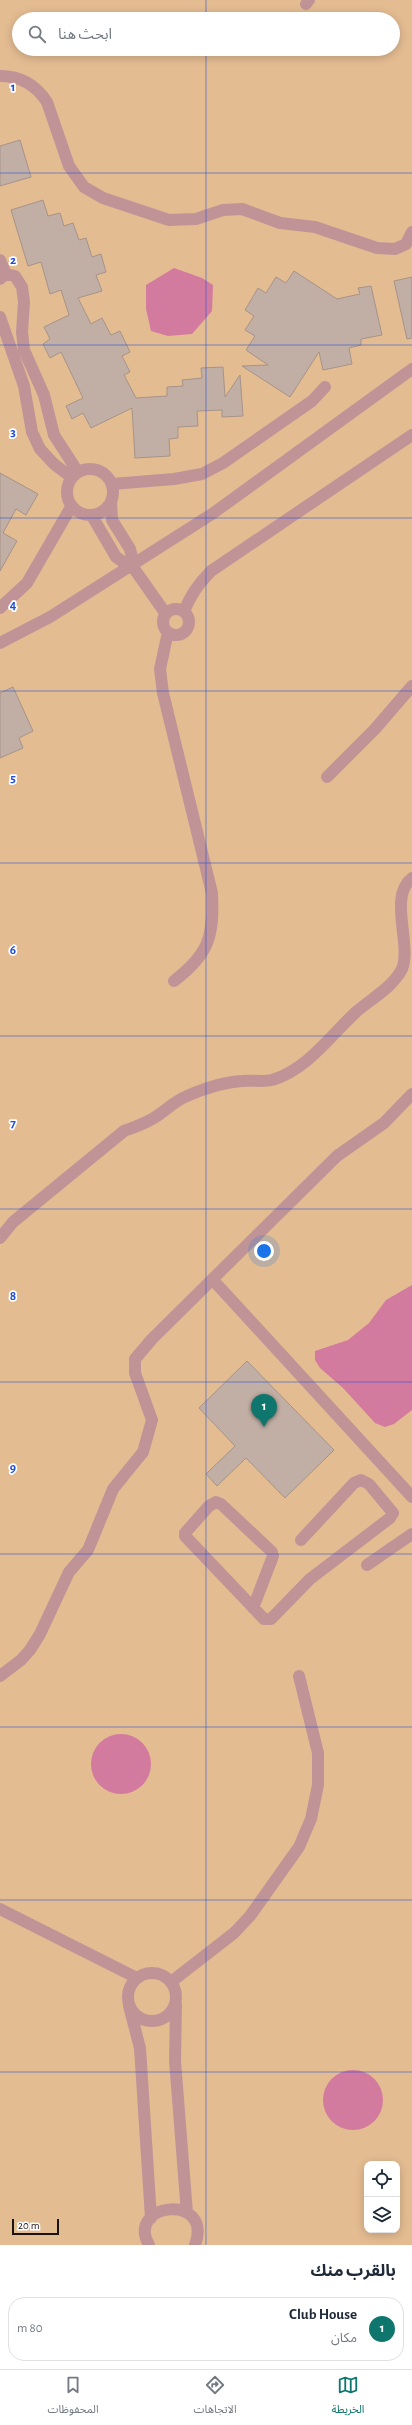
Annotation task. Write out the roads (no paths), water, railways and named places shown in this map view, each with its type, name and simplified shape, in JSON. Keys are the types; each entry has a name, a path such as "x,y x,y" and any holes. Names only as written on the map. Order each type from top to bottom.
{"street":[{"path":"0,76 21,79 32,84 42,93 47,102 69,166 84,187 103,198 169,220 196,219 223,210 242,209 280,224 315,227 377,248 395,249 406,244 412,232"},
{"path":"0,260 3,276 16,276 22,287 24,302 22,332 24,350 44,395 54,435 74,474"},
{"path":"0,317 24,386 32,432 40,449 54,464 74,474"},
{"path":"0,643 50,617 133,568 212,514 412,369"},
{"path":"112,484 174,479 202,474 223,463 312,401 325,387"},
{"path":"184,612 189,599 199,583 211,570 412,435"},
{"path":"111,501 104,511 92,516 84,515 71,507 66,495 68,482 74,474 85,469 97,470 107,477 112,484 112,520 130,549 133,568"},
{"path":"0,608 27,583 71,507"},
{"path":"92,516 116,557 133,568 166,614"},
{"path":"168,632 175,635 186,630 189,623 184,612 176,609 166,614 163,622 168,632 160,669 163,693 212,893 213,917 208,943 195,965 174,981"},
{"path":"327,777 375,729 412,686"},
{"path":"0,1238 14,1222 124,1131 151,1119 187,1096 231,1083 271,1080 280,1077 327,1042 356,1012 388,987 403,967 405,950 401,901 404,891 412,878"},
{"path":"0,1676 21,1660 30,1650 40,1634 69,1572 88,1550 113,1489 143,1452 152,1420 136,1373 135,1359 152,1339 214,1280 337,1156 384,1123 412,1094"},
{"path":"214,1280 412,1496"},
{"path":"253,1608 273,1554 221,1504 216,1502 209,1506 185,1533 185,1536 253,1608 264,1619 271,1619 310,1579 390,1518 393,1513 369,1484 361,1480 357,1481 301,1540"},
{"path":"367,1565 412,1534"},
{"path":"171,1982 234,1933 250,1916 299,1847 311,1819 318,1785 318,1753 299,1676"},
{"path":"0,1909 137,1978"},
{"path":"151,2218 140,2048 129,2006 129,1991 137,1978 143,1975 158,1974 171,1982 176,1996 175,2061 187,2213"},
{"path":"129,2006 139,2018 154,2021 167,2016 176,2004"},
{"path":"149,2245 146,2228 151,2218 166,2208 181,2210 187,2213 196,2225 197,2232 195,2245"}],"place":[{"name":"Club House","path":"264,1427"}]}
